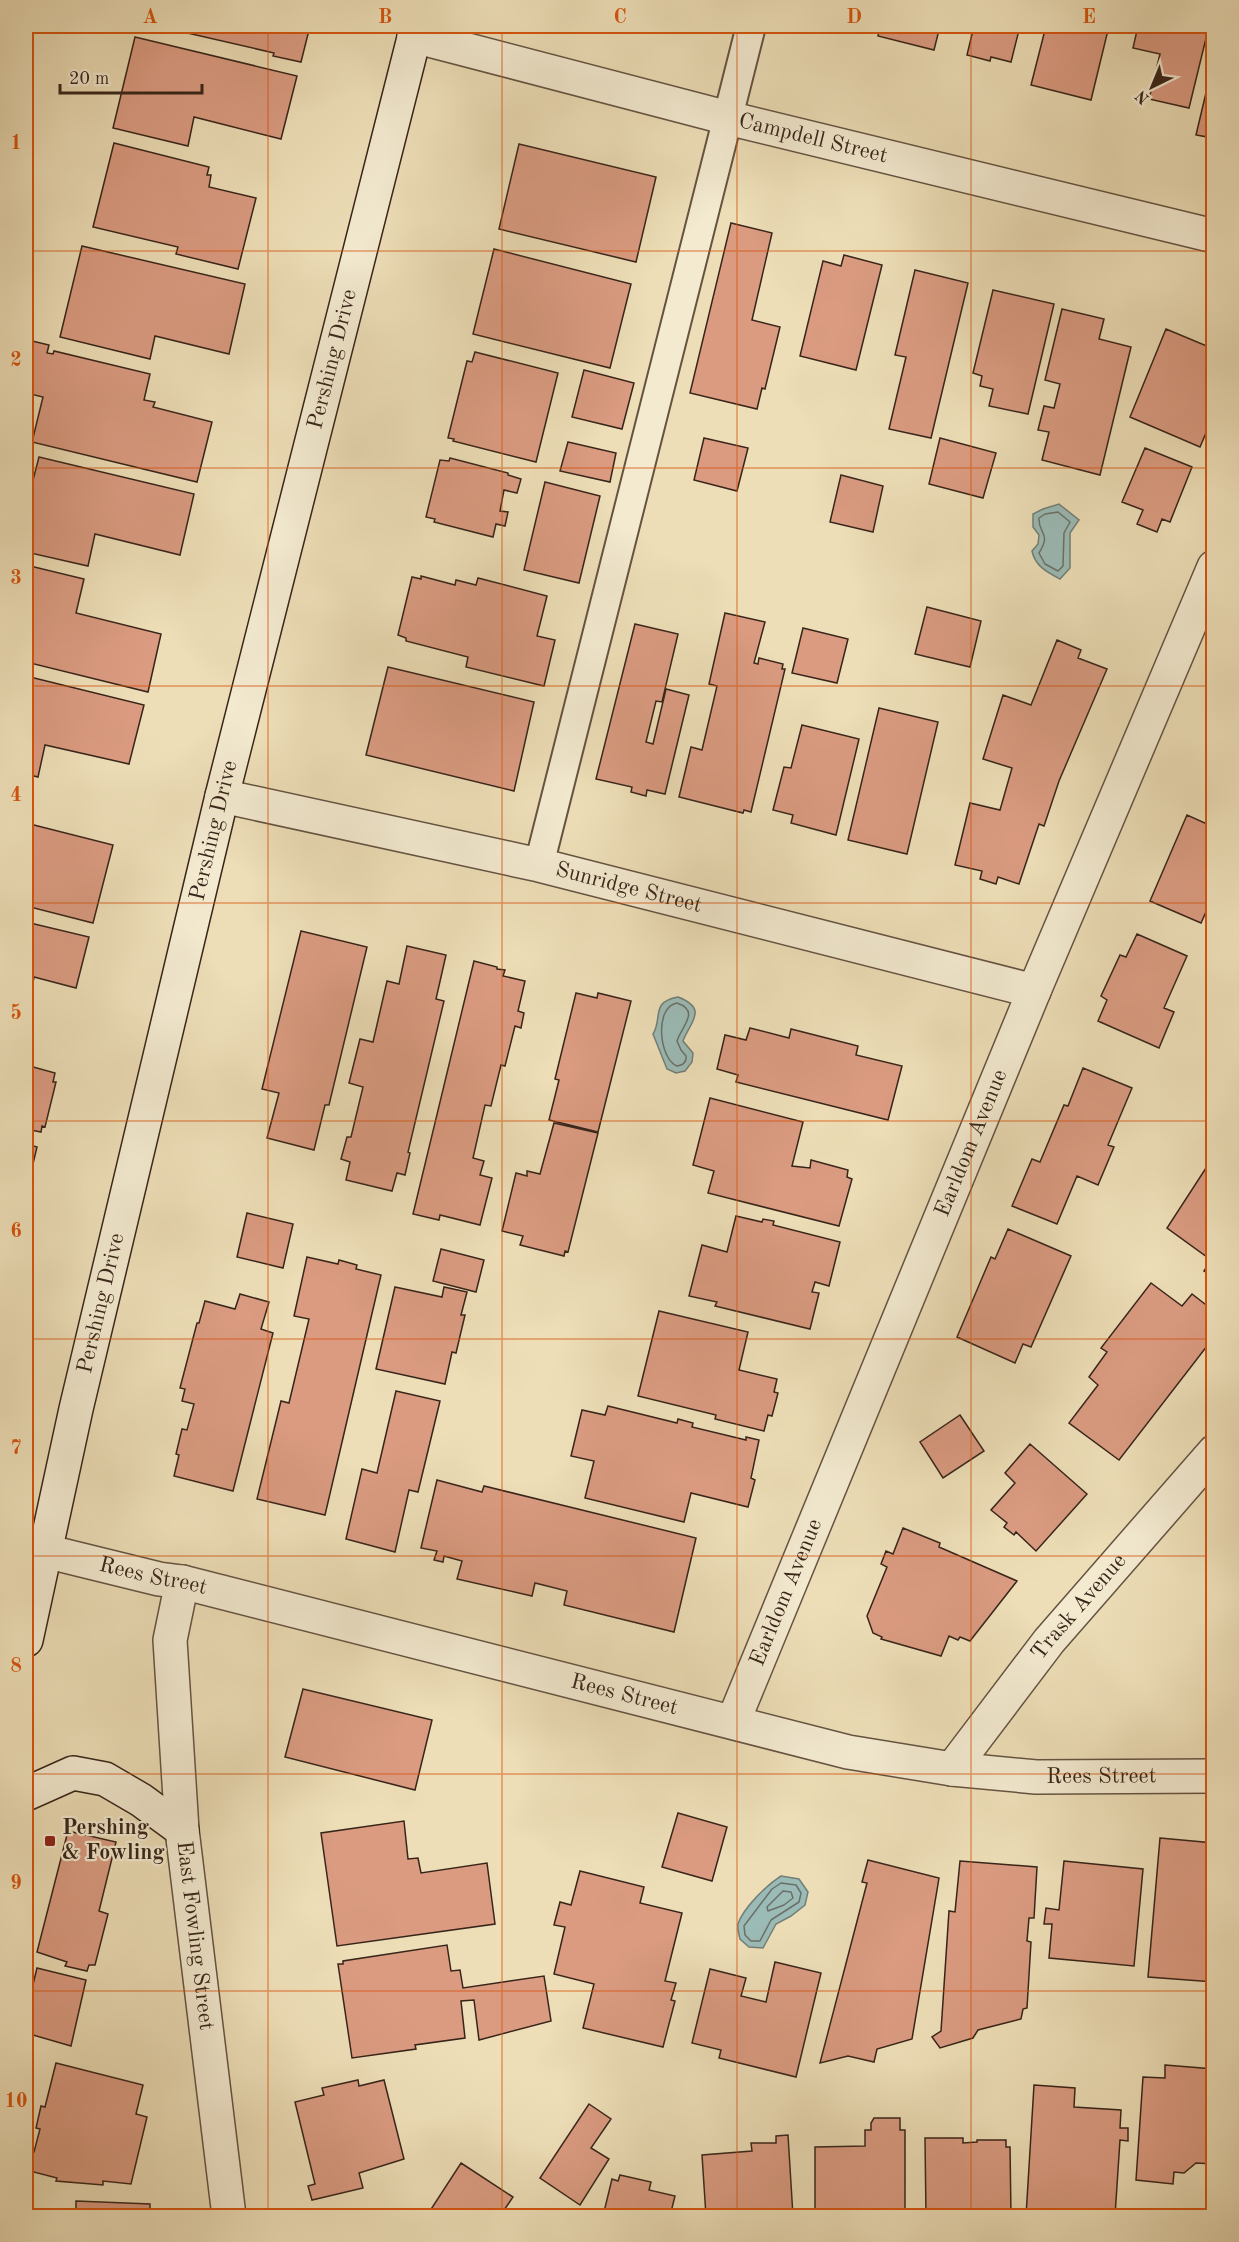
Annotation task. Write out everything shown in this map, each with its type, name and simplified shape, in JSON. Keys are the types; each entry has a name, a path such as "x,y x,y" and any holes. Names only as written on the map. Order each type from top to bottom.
{"street":[{"name":"Campdell Street","path":"415,31 728,118 1214,236"},
{"name":"Pershing Drive","path":"26,1640 76,1408 222,796 415,31"},
{"name":"Earldom Avenue","path":"733,1722 1034,991 1214,567"},
{"name":"Sunridge Street","path":"222,796 539,864 1034,991"},
{"name":"Trask Avenue","path":"952,1769 1049,1641 1214,1452"},
{"name":"Rees Street","path":"45,1551 159,1579 182,1582 848,1752 952,1769 1036,1777 1214,1776"},
{"name":"East Fowling Street","path":"182,1582 170,1640 182,1830 230,2217"},
{"path":"26,1794 73,1773 105,1779 141,1800 182,1830"}],"lane":[{"path":"539,864 751,26"}],"water":[{"path":"1059,504 1079,520 1070,533 1070,568 1060,579 1039,565 1032,551 1038,544 1039,535 1033,527 1033,514"},
{"path":"678,997 693,1006 695,1016 683,1041 693,1053 692,1062 685,1071 676,1073 667,1069 653,1034 660,1007 669,999"},
{"path":"781,1876 799,1879 808,1892 805,1905 776,1924 763,1948 749,1947 740,1939 738,1932 741,1918 756,1897"}],"building":[{"path":"157,26 310,26 301,62 273,56 274,53"},
{"path":"880,26 940,26 934,50 878,36"},
{"path":"974,26 1020,26 1011,62 991,57 990,61 967,55"},
{"path":"1046,26 1109,26 1091,100 1031,85"},
{"path":"1138,26 1209,26 1189,108 1149,99 1160,54 1133,48"},
{"path":"135,37 297,76 281,139 194,117 188,146 113,128"},
{"path":"1214,59 1214,141 1196,135"},
{"path":"114,143 209,167 207,175 211,175 209,187 256,198 238,269 176,254 178,247 93,227"},
{"path":"519,144 656,177 636,262 499,229"},
{"path":"731,223 772,233 752,320 780,327 765,389 762,388 757,409 690,393"},
{"path":"82,246 245,284 229,354 155,336 150,359 60,337"},
{"path":"494,249 631,284 610,368 473,334"},
{"path":"844,255 882,265 856,370 800,356 823,261 841,266"},
{"path":"915,270 968,283 931,438 889,429 906,357 895,355"},
{"path":"993,290 1054,304 1028,414 989,406 993,389 980,386 982,376 973,373"},
{"path":"1062,309 1104,319 1099,339 1131,347 1100,475 1042,460 1049,432 1038,430 1044,406 1054,408 1060,384 1045,380"},
{"path":"1166,329 1214,349 1214,414 1200,447 1130,417"},
{"path":"28,340 49,345 47,353 53,354 54,351 150,374 144,400 155,402 153,407 212,422 197,482 32,442 43,397 26,393"},
{"path":"475,352 558,373 536,462 448,438 467,361 472,362"},
{"path":"584,370 634,383 622,429 572,417"},
{"path":"704,438 748,448 737,491 694,480"},
{"path":"940,438 996,453 983,498 929,484"},
{"path":"568,442 616,453 610,482 560,471"},
{"path":"1145,448 1192,467 1170,522 1162,519 1157,532 1137,524 1143,510 1122,502"},
{"path":"39,457 194,494 180,555 95,534 88,566 26,552 26,483 32,484"},
{"path":"450,458 508,473 508,475 521,479 517,493 504,490 500,511 508,512 505,526 496,524 493,537 434,522 435,519 426,517 440,460 449,461"},
{"path":"841,475 883,486 873,532 830,522"},
{"path":"545,482 600,496 579,583 524,570"},
{"path":"26,565 84,579 76,613 161,634 148,692 26,662"},
{"path":"421,576 455,585 456,580 476,585 478,578 547,596 537,636 555,640 544,686 466,667 468,657 406,641 406,638 398,635 412,577 421,579"},
{"path":"927,607 981,621 970,667 915,654"},
{"path":"725,613 765,622 754,663 758,664 759,658 783,664 782,669 785,669 751,812 744,810 743,813 679,797 691,747 702,750 717,686 709,684"},
{"path":"635,624 678,634 662,702 656,701 646,742 653,744 666,689 689,695 665,794 647,790 646,796 631,792 632,787 596,779"},
{"path":"803,628 848,639 837,683 792,673"},
{"path":"1057,640 1081,650 1078,658 1107,669 1059,781 1044,826 1039,824 1019,884 998,877 996,884 980,879 982,871 955,865 970,803 1000,810 1012,768 983,759 1003,695 1031,705"},
{"path":"388,667 534,702 514,791 366,755"},
{"path":"26,676 144,705 129,764 45,745 38,777 26,774"},
{"path":"879,708 938,722 907,854 848,840"},
{"path":"802,725 859,739 836,835 791,823 793,815 773,810 784,767 791,768"},
{"path":"1214,809 1214,894 1201,923 1150,901 1187,815 1207,824"},
{"path":"26,823 113,845 93,923 26,906"},
{"path":"26,922 89,937 76,988 34,977 32,989 26,988"},
{"path":"301,931 367,947 329,1105 325,1105 314,1150 267,1138 279,1093 262,1089"},
{"path":"1137,934 1187,956 1164,1008 1174,1012 1159,1048 1098,1021 1107,1000 1101,996 1120,955 1126,957"},
{"path":"407,946 446,955 436,999 444,1001 408,1152 410,1153 405,1175 397,1173 392,1191 346,1180 350,1162 341,1159 347,1137 351,1137 363,1087 349,1083 360,1039 373,1042 387,981 399,984"},
{"path":"474,961 505,970 503,976 525,981 518,1011 524,1013 521,1028 515,1026 505,1066 501,1065 491,1106 485,1105 473,1158 484,1161 480,1175 492,1178 480,1225 440,1215 439,1220 413,1214"},
{"path":"576,993 597,998 598,993 631,1001 598,1132 549,1120 559,1080 555,1079"},
{"path":"750,1028 789,1038 791,1029 858,1046 856,1055 902,1066 888,1120 736,1082 738,1075 717,1069 725,1035 746,1040"},
{"path":"26,1065 55,1073 53,1082 56,1082 45,1127 42,1126 41,1132 26,1129"},
{"path":"1083,1068 1132,1088 1108,1145 1114,1147 1098,1185 1077,1176 1057,1224 1012,1206 1032,1159 1040,1162 1064,1105 1068,1106"},
{"path":"710,1098 803,1122 792,1166 810,1168 811,1160 848,1170 847,1177 852,1179 839,1226 708,1193 714,1171 693,1165"},
{"path":"554,1123 598,1133 568,1252 565,1251 564,1256 520,1245 523,1236 502,1231 516,1173 527,1176 527,1171 540,1174"},
{"path":"26,1144 37,1147 26,1193"},
{"path":"1214,1161 1214,1277 1204,1271 1211,1260 1167,1228 1206,1168 1208,1170"},
{"path":"247,1213 293,1224 283,1268 237,1257"},
{"path":"736,1216 762,1222 763,1219 774,1221 773,1225 840,1242 829,1286 815,1282 812,1292 819,1293 810,1329 715,1306 717,1302 689,1296 702,1245 727,1252"},
{"path":"1008,1229 1071,1256 1031,1347 1023,1344 1015,1363 957,1337 991,1257 995,1259"},
{"path":"441,1249 484,1260 476,1292 433,1281"},
{"path":"307,1257 338,1264 339,1260 357,1265 356,1269 381,1275 325,1515 257,1499 281,1401 289,1403 309,1319 294,1316"},
{"path":"1151,1283 1182,1306 1192,1294 1214,1311 1214,1337 1119,1460 1069,1423 1098,1385 1089,1377 1107,1352 1101,1348"},
{"path":"395,1287 442,1297 444,1287 467,1292 461,1315 465,1315 456,1353 452,1352 445,1384 376,1369"},
{"path":"240,1294 269,1302 261,1329 273,1333 233,1491 174,1476 182,1429 187,1430 194,1404 182,1401 185,1389 180,1388 197,1323 199,1323 205,1301 235,1309"},
{"path":"659,1311 748,1332 739,1370 777,1379 774,1392 778,1393 772,1416 768,1415 764,1431 715,1419 716,1415 638,1396"},
{"path":"396,1391 440,1401 418,1492 409,1490 395,1552 346,1539 362,1469 377,1473"},
{"path":"608,1406 677,1423 678,1419 693,1423 692,1427 746,1440 746,1437 759,1440 751,1478 755,1480 748,1507 691,1493 684,1522 585,1498 594,1461 571,1456 582,1410 605,1415"},
{"path":"960,1415 984,1451 943,1478 920,1442"},
{"path":"1030,1444 1087,1494 1036,1551 1016,1532 1014,1535 1004,1527 1007,1523 991,1510 1015,1483 1005,1473"},
{"path":"437,1480 482,1492 484,1486 696,1538 674,1632 564,1605 567,1591 535,1583 532,1596 457,1579 462,1561 444,1556 443,1562 434,1560 437,1551 421,1548"},
{"path":"903,1528 940,1543 939,1547 1017,1581 970,1641 960,1637 958,1640 949,1636 941,1656 881,1639 882,1637 873,1633 867,1616 887,1567 881,1564 886,1551 893,1554"},
{"path":"303,1689 432,1720 415,1790 285,1757"},
{"path":"678,1813 727,1827 712,1881 662,1867"},
{"path":"404,1821 408,1859 418,1858 421,1873 487,1863 495,1924 337,1946 321,1833"},
{"path":"68,1831 116,1842 99,1911 108,1914 95,1965 89,1965 87,1971 65,1966 67,1962 37,1952"},
{"path":"1160,1838 1214,1843 1214,1982 1148,1977"},
{"path":"868,1860 939,1878 912,2039 877,2049 874,2062 848,2056 820,2063 867,1883 862,1882"},
{"path":"960,1861 1037,1867 1034,1918 1029,1918 1027,1941 1031,1942 1027,2008 1023,2009 1021,2019 978,2030 973,2038 940,2048 932,2037 941,2031 949,1911 955,1912"},
{"path":"1064,1861 1143,1869 1134,1966 1049,1958 1052,1924 1044,1924 1046,1908 1059,1910"},
{"path":"580,1871 644,1887 640,1903 682,1913 665,1981 676,1983 671,2000 675,2001 663,2047 583,2028 594,1984 554,1974 565,1927 554,1925 560,1902 571,1905"},
{"path":"447,1945 451,1971 460,1970 463,1988 544,1976 551,2021 479,2040 474,2000 461,2001 465,2038 415,2045 416,2049 352,2058 338,1964 343,1964 343,1961"},
{"path":"775,1962 821,1973 796,2077 719,2058 721,2050 692,2043 710,1969 746,1978 741,1996 766,2002"},
{"path":"37,1968 86,1980 71,2046 26,2033 26,2013"},
{"path":"56,2063 143,2085 136,2114 147,2117 131,2184 103,2181 103,2185 56,2181 57,2178 26,2170 29,2151 34,2152 40,2129 36,2128 41,2106 45,2107"},
{"path":"1165,2065 1214,2069 1214,2164 1196,2163 1184,2173 1174,2172 1173,2184 1136,2180 1143,2077 1165,2078"},
{"path":"358,2080 359,2086 384,2080 404,2159 359,2173 363,2188 312,2200 308,2186 315,2184 295,2102 324,2095 322,2088"},
{"path":"1034,2085 1075,2088 1074,2107 1121,2110 1120,2128 1128,2128 1128,2141 1120,2140 1115,2216 1026,2216"},
{"path":"589,2104 611,2119 591,2148 609,2159 580,2205 540,2178"},
{"path":"874,2118 900,2118 900,2130 905,2130 905,2212 911,2212 911,2216 815,2216 815,2147 865,2146 865,2130 871,2130"},
{"path":"788,2135 793,2216 706,2216 702,2155 752,2151 751,2143 776,2143 776,2136"},
{"path":"925,2138 963,2138 963,2143 977,2142 977,2140 1006,2140 1006,2147 1010,2147 1011,2216 926,2216"},
{"path":"461,2163 513,2197 500,2216 422,2216 425,2212 428,2214"},
{"path":"620,2175 651,2182 649,2190 675,2196 670,2216 603,2216 612,2179 618,2181"},
{"path":"76,2201 150,2204 150,2216 76,2216"}],"place":[{"name":"Pershing & Fowling","path":"50,1841"}]}
